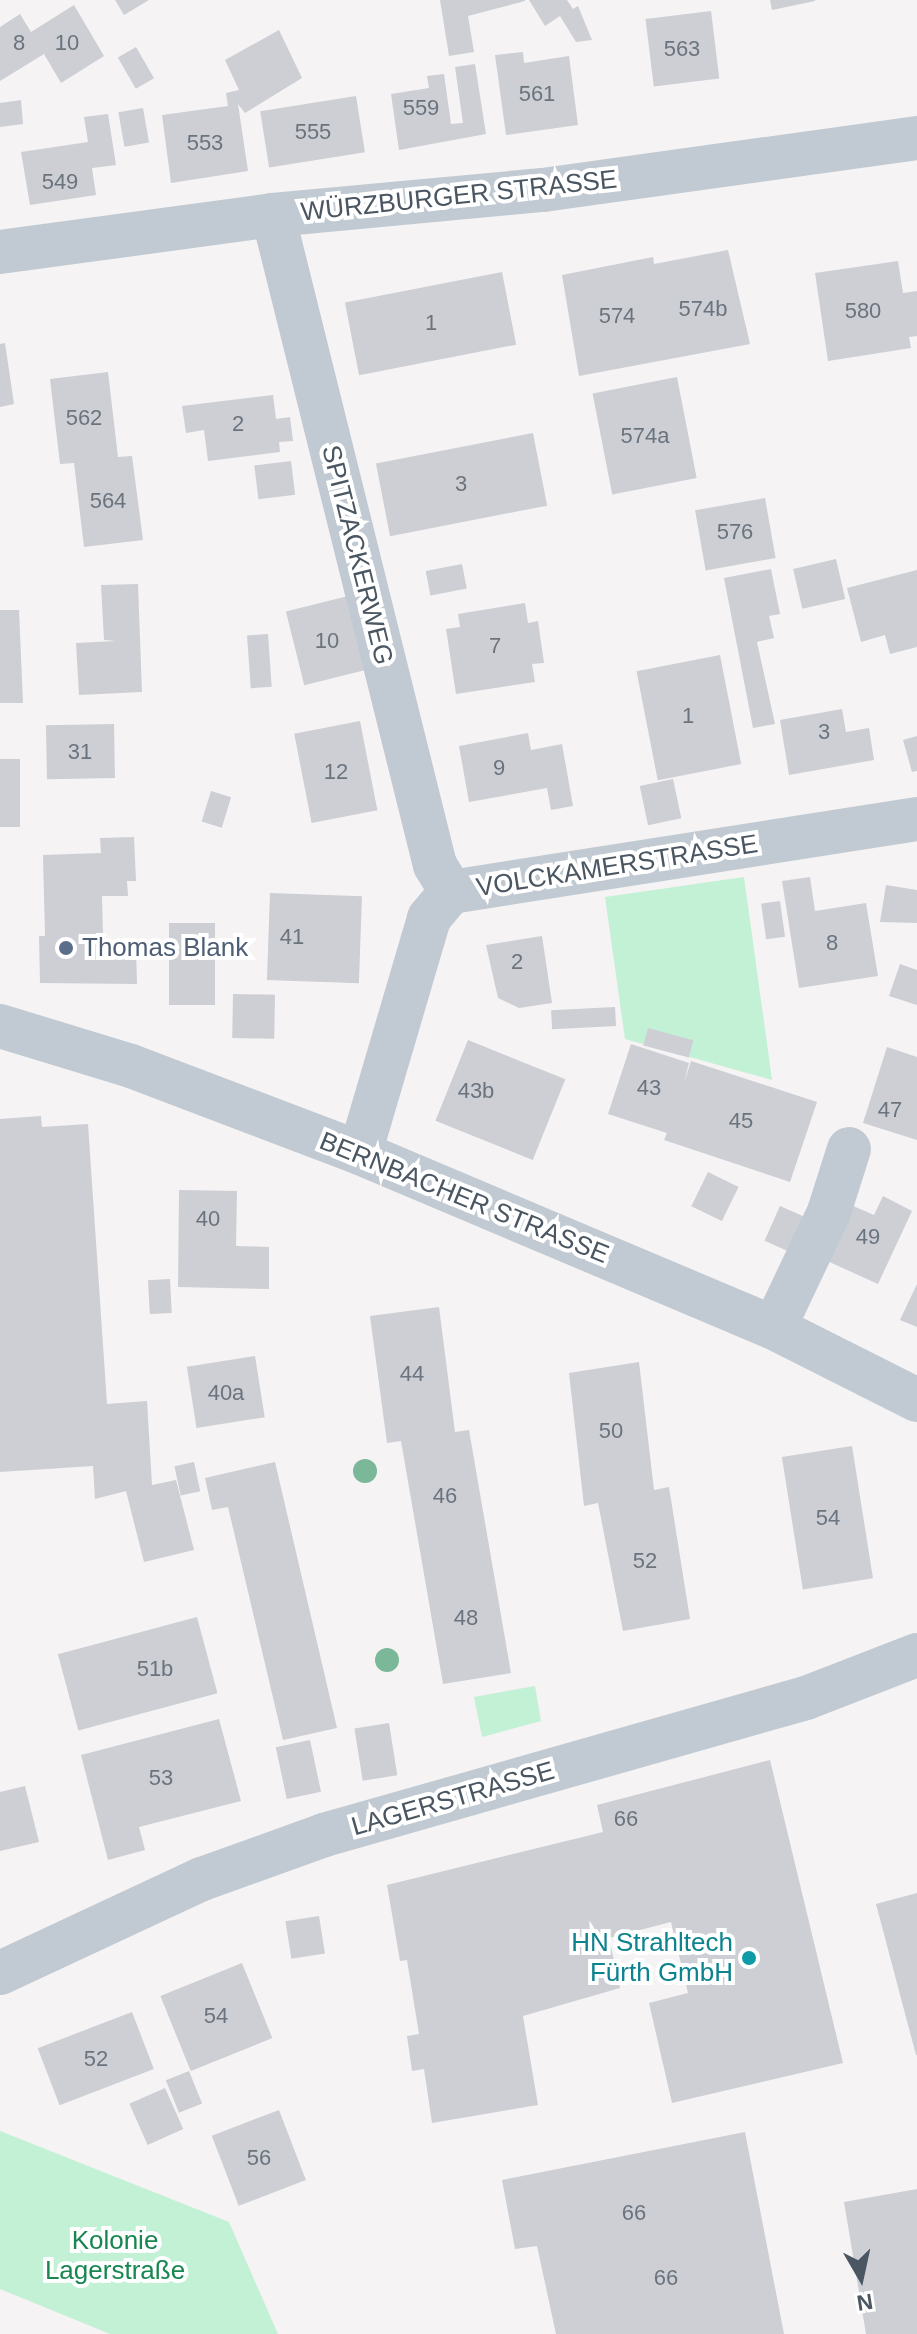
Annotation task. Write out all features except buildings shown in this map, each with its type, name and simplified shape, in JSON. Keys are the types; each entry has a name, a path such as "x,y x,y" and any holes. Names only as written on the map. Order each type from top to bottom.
{"street":[{"name":"WÜRZBURGER STRASSE","path":"0,252 273,215 543,190 917,138"},
{"name":"SPITZACKERWEG","path":"273,215 435,865 451,892"},
{"name":"VOLCKAMERSTRASSE","path":"360,1153 429,918 451,892 917,819"},
{"name":"BERNBACHER STRASSE","path":"0,1026 131,1066 360,1153 774,1328 917,1400"},
{"path":"774,1328 829,1212 849,1149"},
{"name":"LAGERSTRASSE","path":"0,1973 202,1879 324,1835 806,1698 917,1655"}],"green space":[{"path":"744,877 772,1080 625,1039 605,897"},
{"path":"535,1686 541,1721 482,1737 474,1697"},
{"name":"Kolonie Lagerstraße","path":"0,2131 229,2222 278,2334 110,2334 0,2289"}],"place":[{"name":"Thomas Blank","path":"66,948"},
{"name":"HN Strahltech Fürth GmbH","path":"749,1958"}]}
